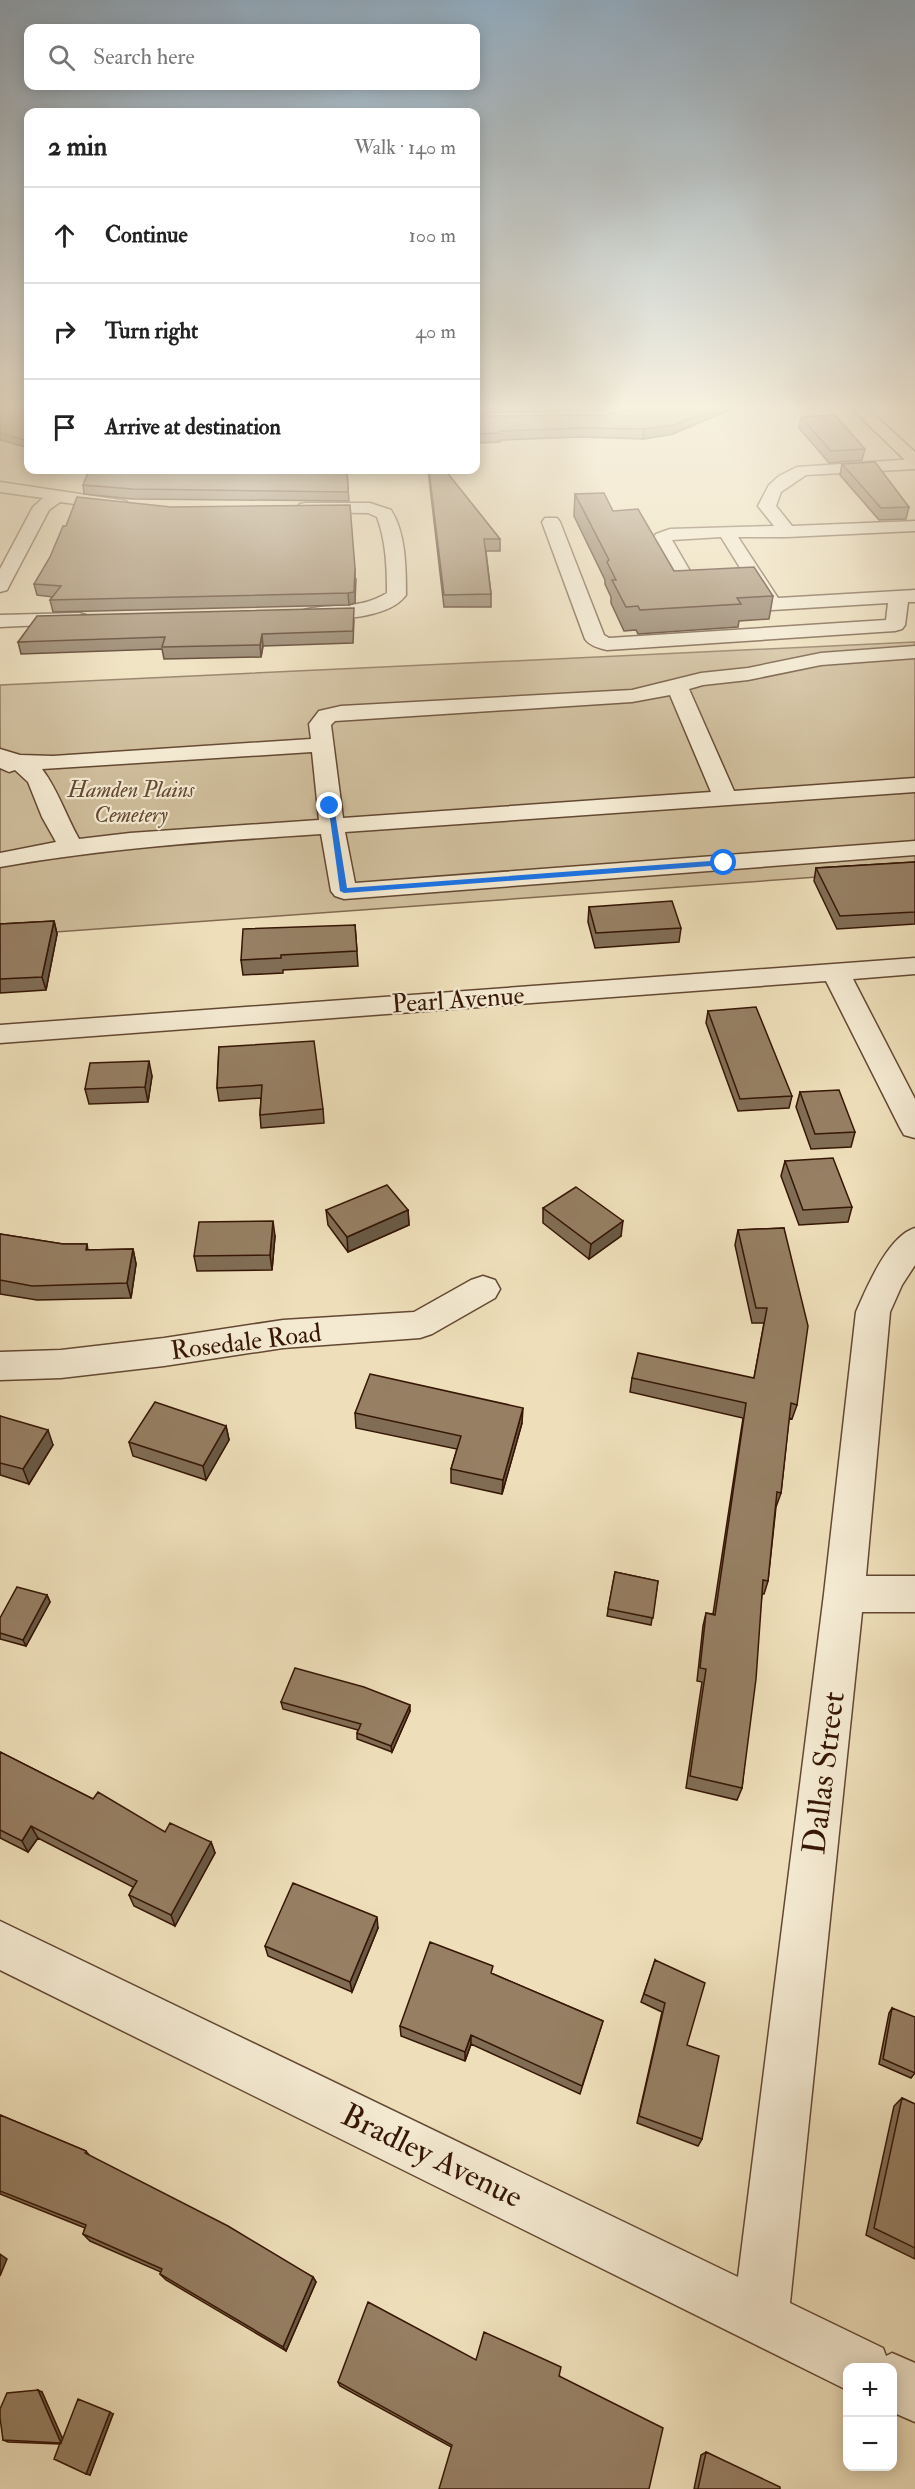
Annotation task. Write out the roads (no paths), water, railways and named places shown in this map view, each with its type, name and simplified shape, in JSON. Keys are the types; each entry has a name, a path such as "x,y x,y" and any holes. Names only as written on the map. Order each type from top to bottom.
{"street":[{"path":"1,578 33,522"},
{"path":"291,614 350,613 378,606 396,595 397,579 389,522"},
{"path":"552,522 595,639 607,644 895,626 907,596 772,604"},
{"path":"779,522 787,532"},
{"path":"759,582 700,585 687,582 662,538 670,534 726,531 787,532 915,526"},
{"path":"726,531 790,632"},
{"path":"0,621 93,619"},
{"path":"915,652 821,659 748,674 701,679 677,687 622,697 341,712 327,716 320,724 332,826 344,891 915,848"},
{"path":"677,687 726,798"},
{"path":"6,762 52,764 323,746"},
{"path":"6,762 34,772 41,783 54,817 71,847"},
{"path":"0,860 71,847 130,840 915,785"},
{"name":"Pearl Avenue","path":"0,1034 915,966"},
{"path":"835,971 915,1128"},
{"name":"Dallas Street","path":"761,2317 844,1594 873,1312 887,1280 915,1240"},
{"name":"Rosedale Road","path":"0,1366 72,1363 283,1334 420,1325 483,1289"},
{"path":"844,1594 915,1594"},
{"name":"Bradley Avenue","path":"0,1945 855,2363"},
{"path":"897,2384 915,2393"}],"park label":[{"name":"Hamden Plains Cemetery","path":"131,802"}]}
